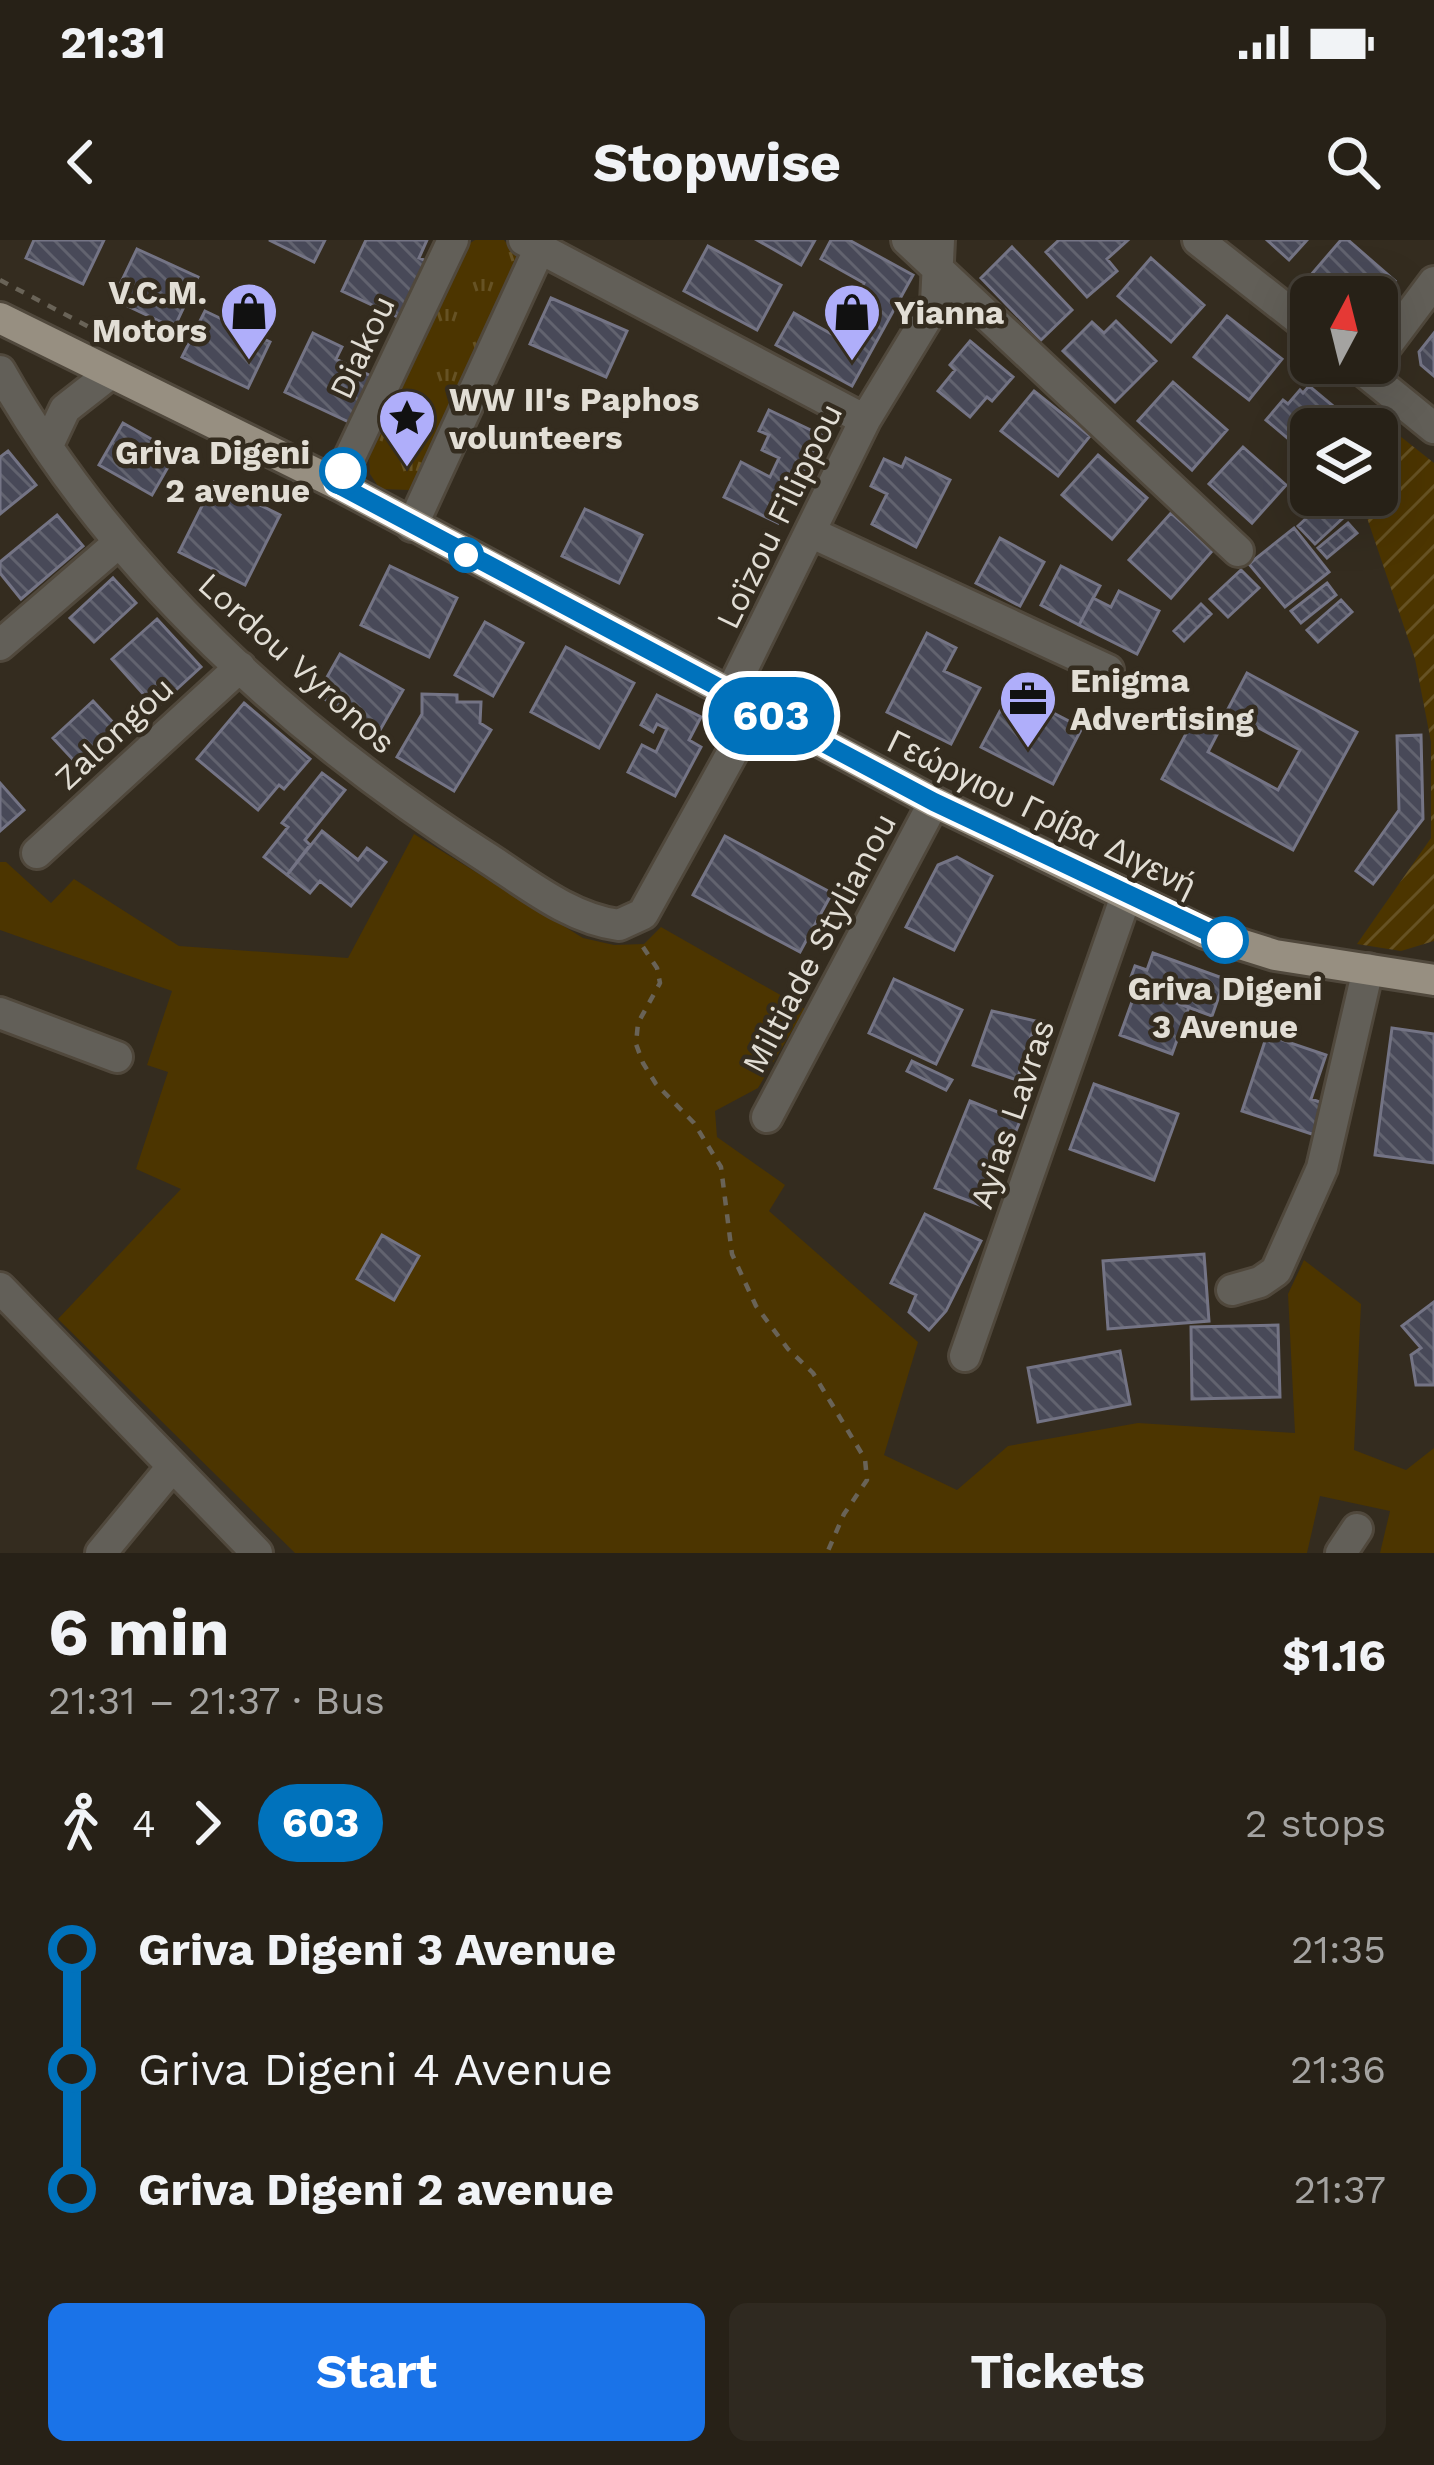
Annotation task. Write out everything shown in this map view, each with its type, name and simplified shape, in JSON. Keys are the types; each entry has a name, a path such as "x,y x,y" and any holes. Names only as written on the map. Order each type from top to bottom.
{"main road":[{"name":"Γεώργιου Γρίβα Διγενή","path":"0,318 337,484 934,802 1126,896 1238,945 1434,980"}],"street":[{"name":"Diakou","path":"337,484 453,240"},
{"path":"907,240 940,255 1238,550"},
{"path":"1198,240 1290,312"},
{"path":"412,526 532,245 865,420"},
{"name":"Loïzou Filippou","path":"619,925 644,914 653,901 865,420 936,303 940,255"},
{"path":"1398,327 1434,282"},
{"name":"Lordou Vyronos","path":"0,371 8,405 48,445 117,544 240,667 423,817 558,903 602,923 619,925"},
{"path":"48,445 65,409 111,373"},
{"path":"1389,384 1434,428"},
{"path":"812,533 1108,670"},
{"path":"0,645 117,544"},
{"name":"Zalongou","path":"37,853 240,667"},
{"name":"Miltiade Stylianou","path":"767,1117 934,802"},
{"name":"Ayias Lavras","path":"965,1356 1126,896"},
{"path":"1232,1290 1260,1282 1276,1271 1322,1168 1368,969"},
{"path":"0,1013 117,1057"},
{"path":"1,1290 257,1553"},
{"path":"101,1553 172,1467"}],"path":[{"path":"619,925 647,951 660,983 638,1023 636,1044 643,1063 694,1124 721,1167 732,1254 755,1306 813,1373 865,1459 867,1480 844,1514 827,1553"}],"green space":[{"path":"475,240 504,240 520,261 420,483 411,490 380,489 370,474 369,456 467,245"},
{"path":"1398,435 1434,463 1434,941 1401,951 1357,944 1431,838 1431,742 1415,659 1366,516 1398,516"},
{"path":"414,834 583,938 614,945 644,944 661,927 805,1009 758,1088 715,1111 717,1137 785,1185 769,1211 918,1342 884,1455 957,1490 1008,1446 1138,1423 1295,1433 1288,1294 1304,1260 1361,1304 1354,1450 1406,1470 1434,1448 1434,1553 1380,1553 1390,1511 1320,1496 1307,1553 295,1553 58,1319 181,1189 136,1169 168,1072 147,1065 172,991 0,930 0,862 6,862 51,903 74,879 179,946 348,958"}],"building":[{"path":"34,240 104,240 83,284 26,258"},
{"path":"269,240 325,240 314,262"},
{"path":"366,240 427,240 419,258 429,262 402,319 342,291"},
{"path":"757,240 815,240 801,265"},
{"path":"831,240 849,240 913,275 852,386 776,345 794,313 835,336 864,283 821,259"},
{"path":"1059,240 1128,240 1107,259 1117,271 1087,297 1046,252"},
{"path":"1267,240 1307,240 1289,260"},
{"path":"1341,240 1348,240 1389,276 1310,276"},
{"path":"708,246 781,285 757,330 684,291"},
{"path":"1012,247 1072,310 1041,340 981,278"},
{"path":"137,249 198,277 174,328 113,299"},
{"path":"1151,258 1204,305 1171,342 1118,296"},
{"path":"551,298 627,331 606,377 530,344"},
{"path":"205,311 270,342 248,388 182,357"},
{"path":"1227,316 1282,359 1249,400 1194,357"},
{"path":"1116,321 1156,361 1115,402 1063,351 1092,322 1104,333"},
{"path":"313,333 342,347 336,359 373,377 351,423 285,392"},
{"path":"1434,333 1434,376 1421,365 1419,352"},
{"path":"970,341 1013,377 970,417 938,391 955,370 950,365"},
{"path":"1173,382 1227,430 1192,470 1138,421"},
{"path":"1309,386 1336,408 1290,408 1290,440 1266,420 1283,400 1288,404 1300,390 1303,393"},
{"path":"1034,391 1090,436 1058,476 1001,431"},
{"path":"769,410 821,435 778,523 724,497 741,462 770,477 779,458 762,450 769,435 759,431"},
{"path":"123,423 176,453 152,495 99,465"},
{"path":"1243,447 1286,485 1252,523 1209,484"},
{"path":"8,451 36,485 0,514 0,457"},
{"path":"1098,455 1147,498 1112,539 1062,495"},
{"path":"906,458 950,480 916,547 872,524 887,494 871,486 884,459 902,467"},
{"path":"214,482 280,515 245,585 179,552"},
{"path":"585,509 642,535 619,583 562,556"},
{"path":"1171,513 1213,550 1171,598 1129,560"},
{"path":"57,515 83,546 21,599 0,573 0,562"},
{"path":"1309,516 1343,518 1315,544 1298,526"},
{"path":"1348,523 1357,533 1327,558 1318,548"},
{"path":"1294,528 1329,572 1285,607 1249,564"},
{"path":"1000,538 1044,562 1020,606 976,583"},
{"path":"390,566 457,598 429,657 361,625"},
{"path":"1061,566 1100,586 1079,625 1041,605"},
{"path":"1241,570 1259,588 1228,617 1210,599"},
{"path":"113,578 136,603 94,642 70,618"},
{"path":"1327,583 1336,595 1301,623 1291,611"},
{"path":"1119,591 1159,611 1137,654 1079,625 1093,598 1111,607"},
{"path":"1341,600 1352,612 1318,642 1307,630"},
{"path":"1201,604 1211,614 1184,641 1174,631"},
{"path":"157,619 201,667 156,708 112,659"},
{"path":"485,622 523,643 493,696 455,675"},
{"path":"927,633 956,648 944,671 980,688 951,744 887,712"},
{"path":"566,647 634,683 599,748 531,712"},
{"path":"340,654 403,690 380,730 317,695"},
{"path":"1247,673 1357,732 1293,850 1162,779 1196,715 1221,727 1208,752 1278,790 1300,750 1227,711"},
{"path":"1013,684 1043,699 1040,706 1082,728 1053,784 981,747 1000,711 1007,715 1014,702 1006,698"},
{"path":"422,694 457,695 457,702 481,702 480,723 491,730 454,791 397,757 422,714"},
{"path":"657,695 701,717 689,740 701,747 675,796 628,772 642,745 656,752 667,729 657,724 653,732 641,725"},
{"path":"93,701 119,729 79,766 53,738"},
{"path":"244,703 310,759 258,810 197,759"},
{"path":"1421,735 1423,819 1373,884 1356,871 1399,810 1397,736"},
{"path":"322,773 345,790 305,840 310,845 287,875 264,857 288,827 282,823"},
{"path":"0,783 24,810 0,831"},
{"path":"322,831 358,860 367,848 386,862 351,906 320,881 310,893 287,875"},
{"path":"725,836 832,893 800,952 693,895"},
{"path":"957,857 992,876 954,950 906,927 938,865"},
{"path":"1153,953 1225,979 1212,1016 1128,985 1135,966 1147,970"},
{"path":"894,979 962,1010 936,1064 869,1033"},
{"path":"1137,988 1189,1007 1172,1054 1120,1035"},
{"path":"992,1011 1036,1021 1017,1080 973,1065"},
{"path":"1392,1028 1434,1034 1434,1163 1375,1155"},
{"path":"1267,1035 1326,1055 1311,1099 1334,1107 1324,1138 1242,1111"},
{"path":"912,1061 952,1080 946,1090 907,1071"},
{"path":"1094,1084 1178,1114 1154,1180 1070,1149"},
{"path":"970,1101 1020,1121 985,1207 935,1188"},
{"path":"925,1214 981,1241 946,1311 929,1330 909,1312 916,1295 891,1283"},
{"path":"382,1235 419,1256 394,1300 357,1279"},
{"path":"1204,1254 1209,1321 1108,1329 1103,1261"},
{"path":"1434,1302 1434,1385 1416,1385 1411,1355 1421,1348 1402,1326"},
{"path":"1278,1325 1280,1397 1192,1399 1191,1327"},
{"path":"1120,1351 1130,1404 1038,1422 1028,1368"}],"bus line":[{"name":"603","path":"343,471 337,484 454,548 934,802 1225,940"}],"place":[{"name":"V.C.M. Motors","path":"249,362"},
{"name":"Yianna","path":"852,363"},
{"name":"WW II's Paphos volunteers","path":"407,469"},
{"name":"Griva Digeni 2 avenue","path":"343,471"},
{"name":"Enigma Advertising","path":"1028,750"},
{"name":"Griva Digeni 3 Avenue","path":"1225,940"}]}
